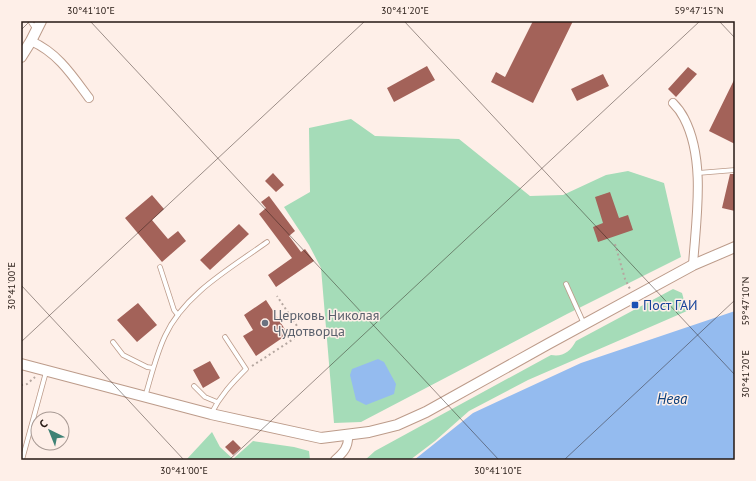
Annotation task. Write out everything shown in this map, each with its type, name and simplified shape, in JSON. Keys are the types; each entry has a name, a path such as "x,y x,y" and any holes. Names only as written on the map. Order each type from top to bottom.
{"street":[{"path":"21,57 41,21"},
{"path":"31,41 51,52 68,69 88,98"},
{"path":"673,103 683,117 695,150 697,173 693,265"},
{"path":"21,364 211,414 321,438 369,432 397,425 426,412 693,265 735,247"},
{"path":"335,460 343,453 349,443 348,435"}],"lane":[{"path":"30,21 36,31"},
{"path":"697,173 735,170"},
{"path":"144,397 165,336 178,315 192,298 267,242"},
{"path":"160,267 174,310 178,315"},
{"path":"566,284 584,324"},
{"path":"211,414 217,402 229,386 246,369 225,337"},
{"path":"113,342 122,355 147,367 153,368"},
{"path":"22,460 46,371"},
{"path":"194,386 205,397 217,402"}],"path":[{"path":"615,244 625,279 633,298"},
{"path":"246,369 296,338 299,329 277,296"}],"green space":[{"path":"351,119 375,136 459,139 530,196 563,195 606,175 628,171 664,183 681,257 567,314 361,422 334,423 321,268 309,245 284,207 310,192 309,128"},
{"path":"673,289 682,293 687,311 528,380 469,411 435,441 410,460 365,460 375,451 551,355 566,353 576,341"},
{"path":"212,432 220,447 233,459 253,441 294,447 309,451 310,460 186,460"}],"water":[{"name":"Нева","path":"735,311 735,460 414,460 473,413 581,363"},
{"path":"378,359 384,362 396,384 394,394 366,405 356,400 350,375 352,369"}],"building":[{"path":"533,21 573,21 533,103 491,82 496,72 505,77"},
{"path":"427,66 435,80 394,102 387,88"},
{"path":"688,67 697,74 676,97 668,89"},
{"path":"603,74 609,86 577,101 571,89"},
{"path":"735,78 735,144 709,131"},
{"path":"273,173 284,185 276,192 265,181"},
{"path":"730,174 735,174 735,211 722,208"},
{"path":"610,192 619,218 628,215 633,230 598,242 593,227 603,223 595,197"},
{"path":"152,195 164,209 152,220 168,239 178,231 186,241 162,262 125,218"},
{"path":"269,196 295,231 289,236 301,252 305,249 314,261 276,287 268,275 292,258 259,214 266,208 261,202"},
{"path":"239,224 249,234 210,270 200,260"},
{"name":"Церковь Николая Чудотворца","path":"266,300 288,334 256,356 243,336 253,330 244,315"},
{"path":"138,303 157,325 137,342 117,320"},
{"path":"210,361 220,378 203,388 193,370"},
{"path":"233,440 241,448 233,455 225,447"}],"place":[{"name":"Пост ГАИ","path":"635,305"},
{"name":"Церковь Николая Чудотворца","path":"265,323"}]}
